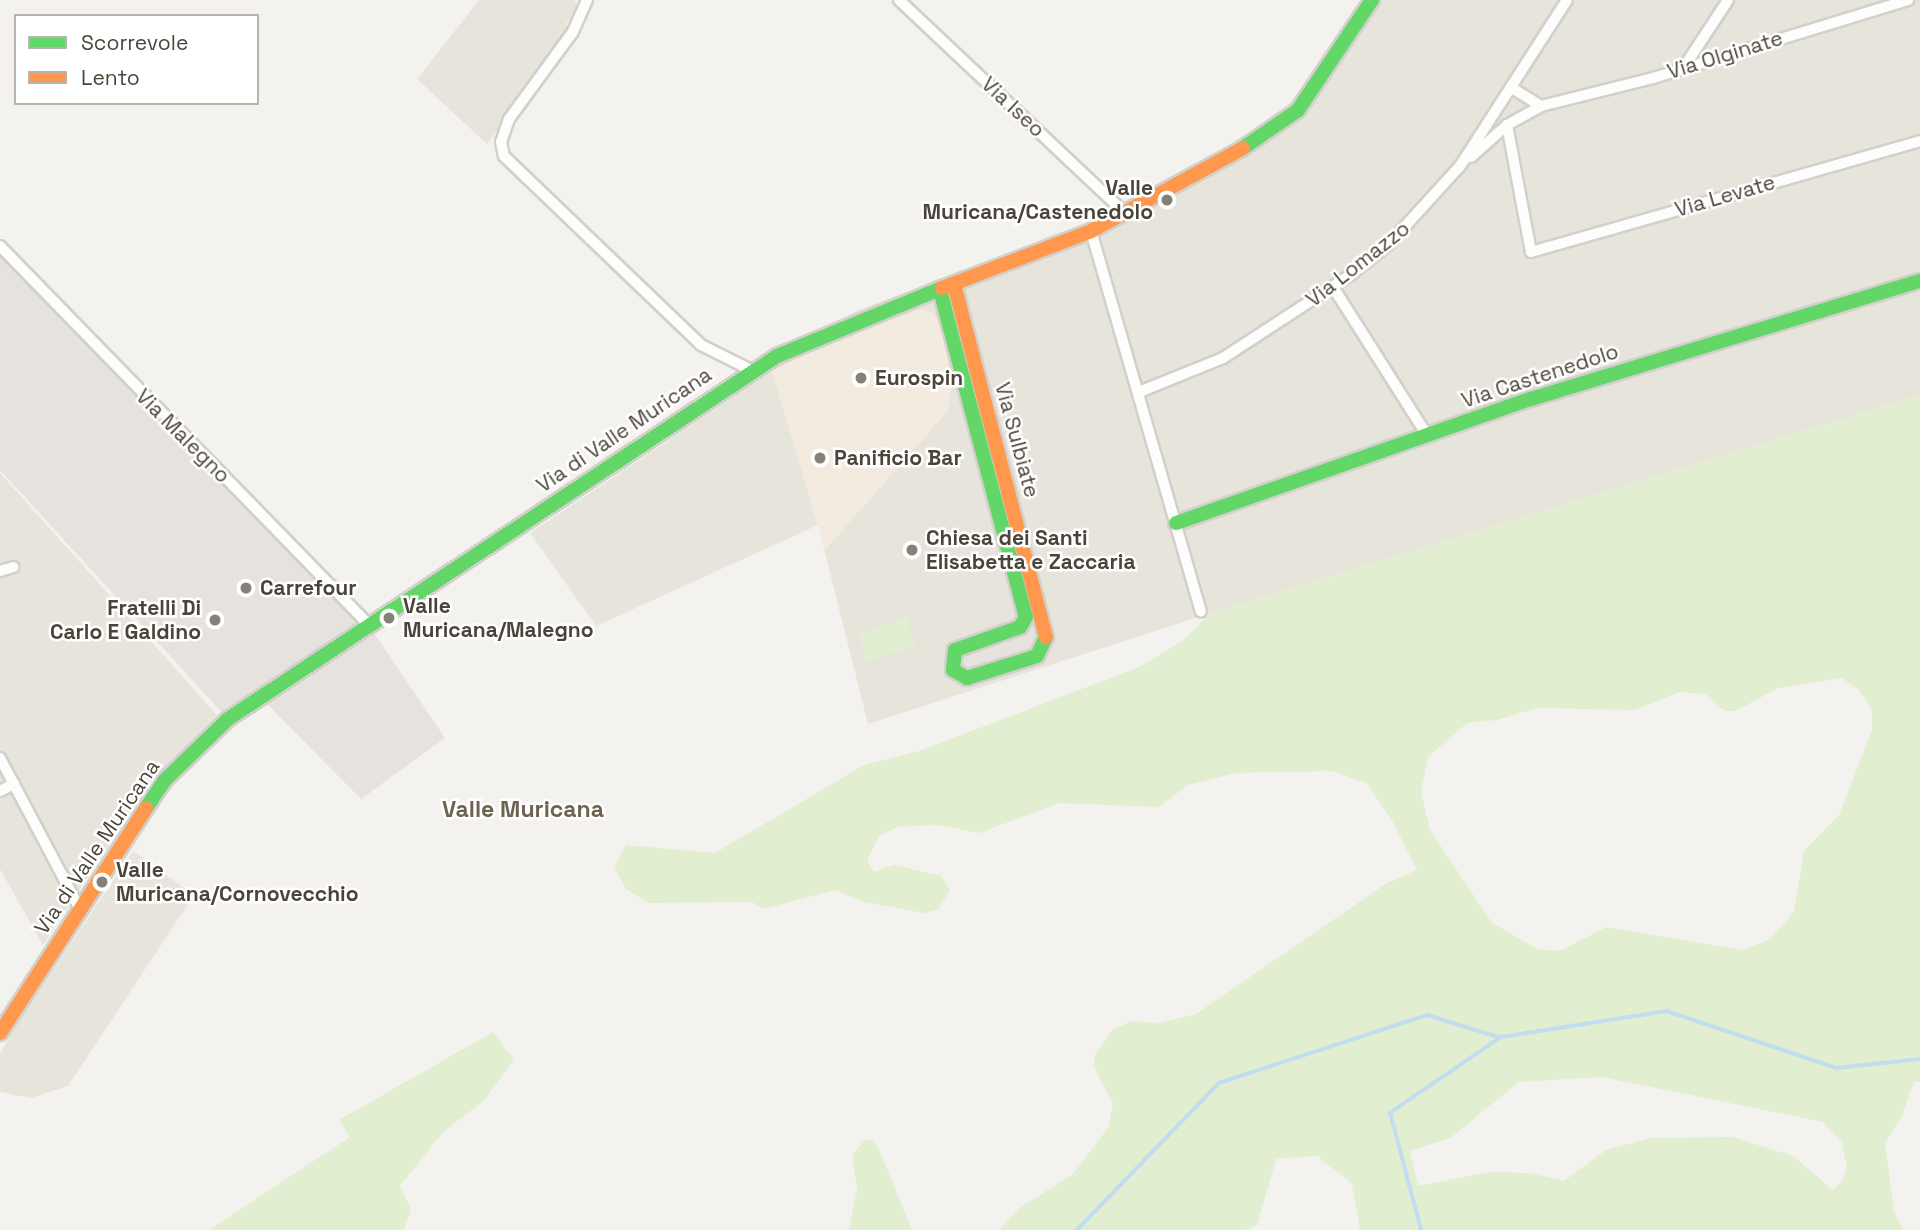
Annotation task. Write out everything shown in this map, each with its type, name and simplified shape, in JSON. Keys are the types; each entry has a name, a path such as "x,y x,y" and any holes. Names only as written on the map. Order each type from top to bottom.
{"street":[{"path":"587,0 572,33 509,119 501,142 504,156 701,345 751,370"},
{"name":"Via Iseo","path":"899,0 1127,215"},
{"name":"Via di Valle Muricana","path":"0,1033 79,907 182,761 228,719 751,370 830,331 1091,231 1127,215 1223,162 1287,120 1316,88 1372,0"},
{"name":"Via Lomazzo","path":"1139,392 1223,358 1333,287 1410,224 1460,166 1567,0"},
{"path":"1684,67 1728,0"},
{"name":"Via Olginate","path":"1460,166 1507,125 1541,106 1684,67 1908,0"},
{"path":"1512,88 1541,106"},
{"name":"Via Levate","path":"1507,125 1531,252 1920,141"},
{"path":"1091,231 1201,611"},
{"name":"Via Malegno","path":"0,246 368,624"},
{"name":"Via Castenedolo","path":"1176,523 1427,435 1920,281"},
{"name":"Via Sulbiate","path":"947,287 1047,639 1037,656 967,678 953,670 954,650 1020,628 1026,617 947,287"},
{"path":"1333,287 1427,435"},
{"path":"0,571 13,567"},
{"path":"0,758 79,907"},
{"path":"0,792 14,784"}],"shaded area":[{"path":"479,0 574,0 579,7 566,24 571,29 487,144 417,79"},
{"path":"1363,0 1920,0 1920,395 1211,613 868,724 818,525 596,626 530,533 772,371 806,480 771,352 861,309 1080,228 1148,197 1270,122 1301,94"},
{"path":"0,246 368,624 445,738 361,799 260,697 228,719 0,470"},
{"path":"920,309 933,313 942,330 952,383 948,411 825,550 772,371 823,345"},
{"path":"0,473 217,715 152,781 43,945 0,869"},
{"path":"1027,589 1044,632 1040,649 968,673 958,664 963,650 1030,627"},
{"path":"133,851 194,895 68,1086 31,1098 0,1092 0,1054 15,1027"}],"green space":[{"path":"1920,395 1920,1082 1914,1082 1901,1118 1885,1143 1894,1211 1903,1230 1360,1230 1352,1184 1317,1156 1276,1159 1257,1225 1244,1230 999,1230 1021,1207 1073,1174 1108,1128 1113,1104 1094,1067 1095,1054 1113,1030 1131,1021 1158,1023 1196,1014 1387,883 1417,870 1392,820 1366,783 1332,771 1235,773 1188,785 1159,807 1059,803 979,833 938,825 897,827 879,836 867,861 874,872 894,865 941,876 950,890 938,910 924,913 863,902 835,890 764,909 752,902 648,903 626,889 614,867 626,845 715,853 864,765 919,751 1142,666 1182,641 1211,613","holes":["1842,678 1859,690 1872,710 1872,730 1839,815 1804,851 1794,912 1770,939 1742,950 1606,927 1560,951 1538,949 1492,923 1430,830 1421,792 1428,757 1467,723 1497,720 1537,708 1635,710 1679,692 1705,694 1725,711 1736,711 1778,688","1602,1077 1823,1122 1841,1141 1847,1167 1843,1180 1833,1190 1793,1156 1733,1137 1651,1138 1606,1150 1564,1181 1530,1173 1489,1172 1418,1186 1410,1151 1450,1138 1519,1082"]},
{"path":"907,618 916,646 867,661 858,634"},
{"path":"493,1032 514,1059 485,1100 444,1131 400,1186 411,1210 404,1230 209,1230 350,1137 339,1120"},
{"path":"872,1140 878,1147 912,1230 849,1230 857,1189 852,1155 864,1141"}],"waterway":[{"path":"1421,1230 1390,1113 1501,1037 1667,1011 1836,1068 1920,1059"},
{"path":"1077,1230 1219,1083 1427,1015 1499,1037"}],"traffic: fast":[{"path":"1243,148 1298,110 1372,0"},
{"path":"1176,523 1531,399 1920,281"},
{"path":"146,808 164,781 228,719 777,356 942,288"},
{"path":"940,290 1026,617 1020,627 955,650 953,670 967,678 1037,656 1046,637"}],"traffic: slow":[{"path":"942,288 1091,231 1243,148"},
{"path":"954,284 1046,637"},
{"path":"0,1033 146,808"}],"place":[{"name":"Valle Muricana/Castenedolo","path":"1167,200"},
{"name":"Eurospin","path":"861,378"},
{"name":"Panificio Bar","path":"820,458"},
{"name":"Chiesa dei Santi Elisabetta e Zaccaria","path":"912,550"},
{"name":"Carrefour","path":"246,588"},
{"name":"Valle Muricana/Malegno","path":"389,618"},
{"name":"Fratelli Di Carlo E Galdino","path":"215,620"},
{"name":"Valle Muricana/Cornovecchio","path":"102,882"}],"district":[{"name":"Valle Muricana","path":"523,809"}]}
